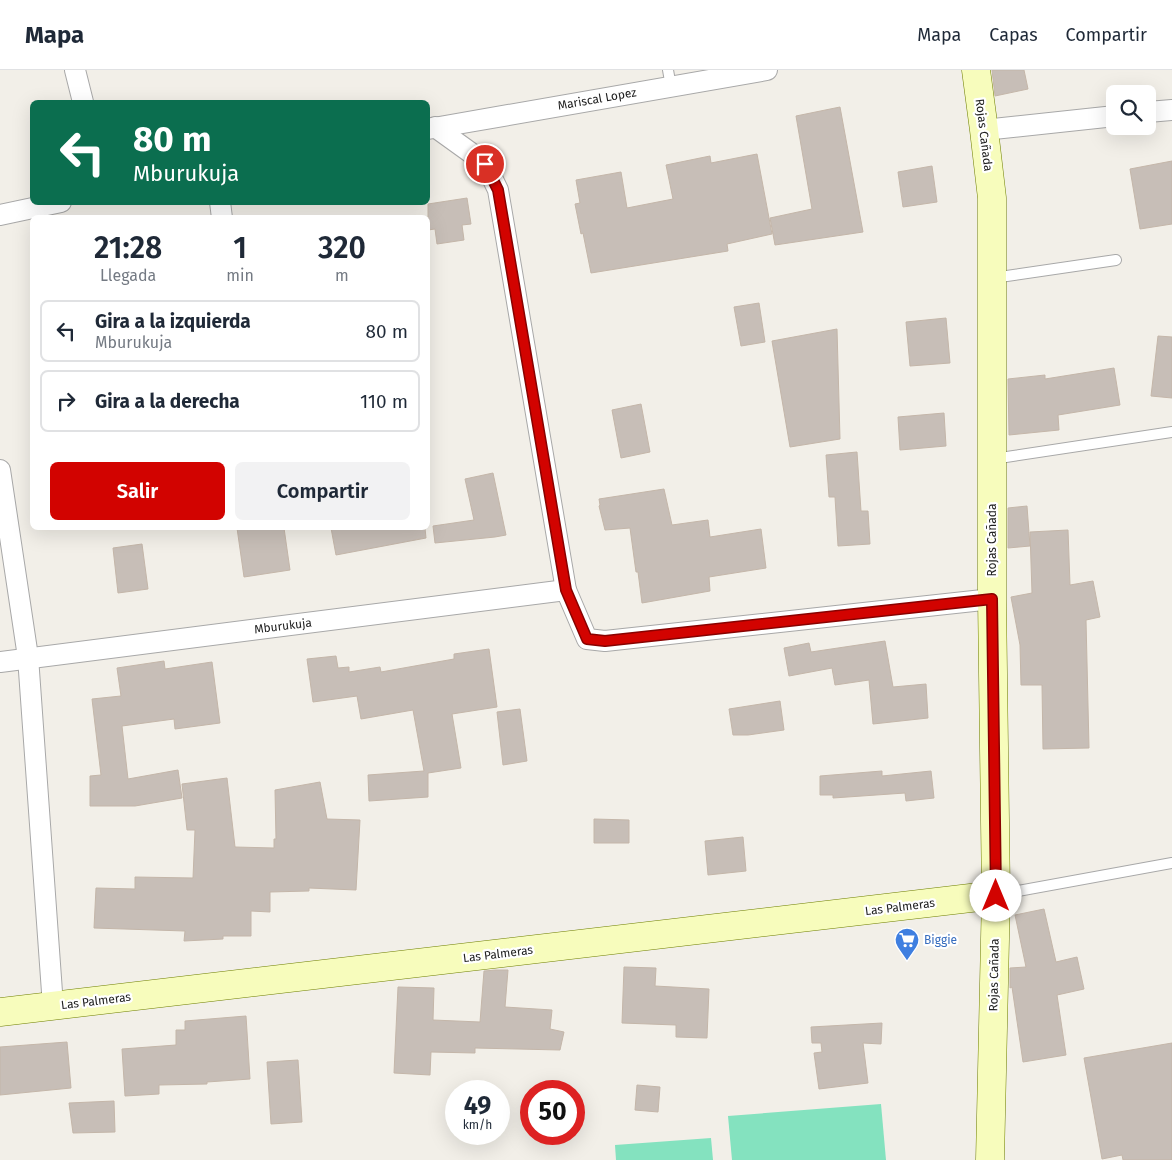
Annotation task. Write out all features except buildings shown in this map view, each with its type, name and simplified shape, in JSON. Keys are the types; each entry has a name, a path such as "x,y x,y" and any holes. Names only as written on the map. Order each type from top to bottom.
{"main road":[{"name":"Rojas Cañada","path":"976,70 992,198 992,599 996,896 990,1160"},
{"name":"Las Palmeras","path":"0,1012 996,896"}],"street":[{"path":"75,70 82,100"},
{"name":"Mariscal Lopez","path":"431,128 669,78 768,70"},
{"path":"1156,111 1172,110"},
{"path":"984,130 1106,117"},
{"path":"431,128 485,164 498,190 566,590 587,639 605,641 992,599"},
{"path":"0,215 47,205"},
{"path":"0,470 28,657 53,1006"},
{"name":"Mburukuja","path":"0,662 566,590"}],"lane":[{"path":"992,278 1116,260"},
{"path":"993,459 1172,432"},
{"path":"996,896 1172,863"}],"green space":[{"path":"881,1104 886,1160 732,1160 728,1116"},
{"path":"711,1138 713,1160 616,1160 615,1145"}],"place":[{"name":"Biggie","path":"907,961"}],"route":[{"path":"485,164 498,190 566,590 587,639 605,641 992,599 996,896"}]}
